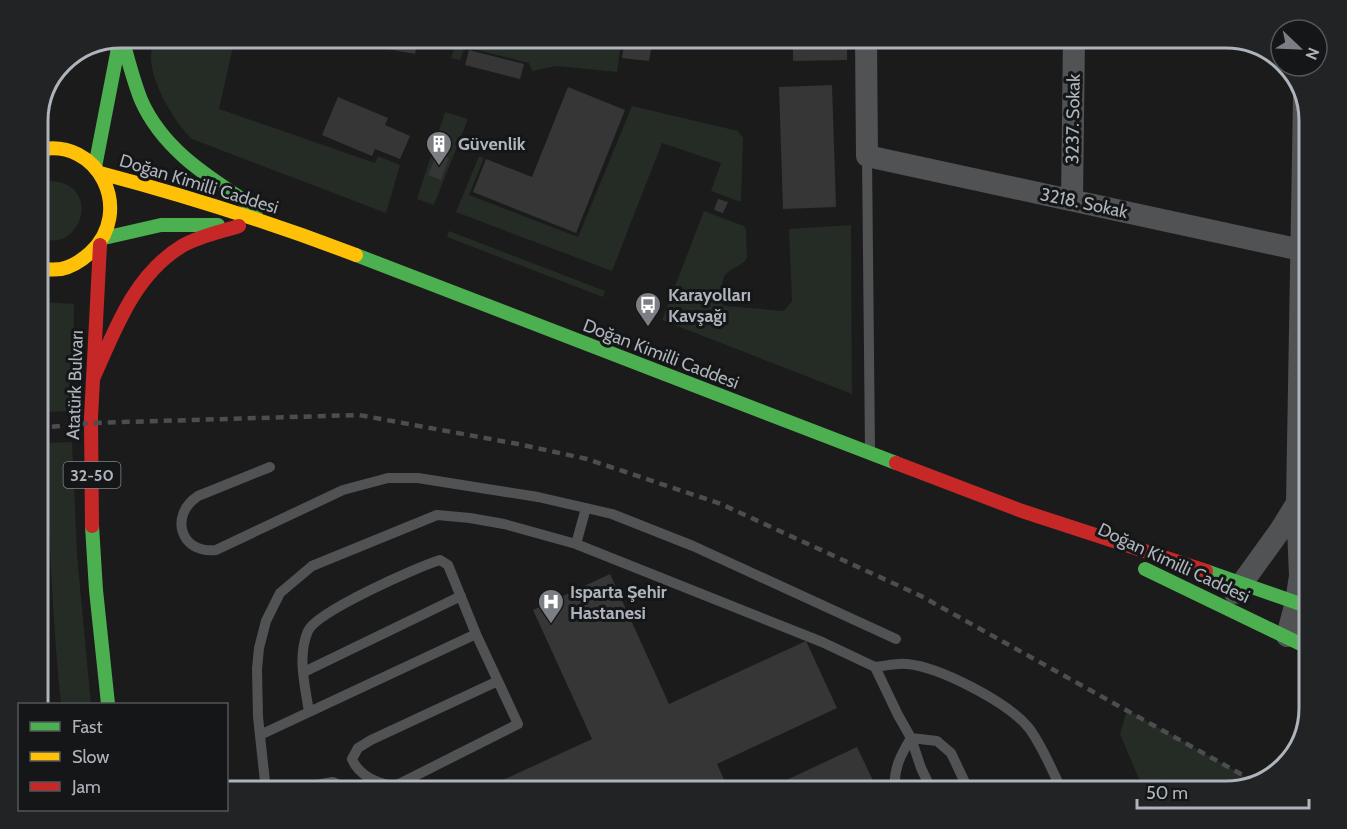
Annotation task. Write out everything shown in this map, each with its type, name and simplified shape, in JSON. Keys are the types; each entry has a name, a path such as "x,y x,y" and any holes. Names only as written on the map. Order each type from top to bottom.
{"main road":[{"path":"97,170 119,48"},
{"path":"124,48 141,99 151,119 169,144 210,177 288,229"},
{"name":"Doğan Kimilli Caddesi","path":"48,149 72,152 85,158 97,170 288,229 1022,511 1299,604"},
{"name":"Atatürk Bulvarı","path":"97,170 110,196 112,213 102,242 90,423 96,578 108,703"},
{"name":"Doğan Kimilli Caddesi","path":"102,242 161,225 288,229"},
{"path":"91,382 121,315 148,274 182,246 202,237 239,226"},
{"path":"48,270 73,266 88,258 102,242"},
{"name":"Doğan Kimilli Caddesi","path":"1022,511 1299,642"}],"street":[{"path":"866,48 867,156"},
{"name":"3237. Sokak","path":"1072,200 1074,48"},
{"name":"3218. Sokak","path":"867,156 1299,250"},
{"path":"1299,458 1297,503 1299,544"},
{"path":"1224,606 1243,584 1297,503"},
{"path":"1287,636 1299,613"}],"lane":[{"path":"867,156 870,453"},
{"path":"270,467 190,501 185,508 181,525 187,540 200,549 216,550 344,490 388,478 418,478 538,497 612,514 693,546 896,639"},
{"path":"576,544 586,508"},
{"path":"265,781 257,669 259,648 266,621 280,593 312,566 437,515 504,524 576,544 789,629 875,667 906,664 958,680 1014,712 1029,728 1056,781"},
{"path":"309,712 302,652 308,628 324,615 418,567 440,560 448,565 476,634 518,724 405,781"},
{"path":"304,672 461,596"},
{"path":"260,735 476,634"},
{"path":"875,667 911,738 927,781"},
{"path":"377,781 357,770 352,759 358,748 370,740 498,681"},
{"path":"105,685 116,703"},
{"path":"894,781 898,759 911,738"},
{"path":"911,738 937,741 951,753 964,781"}],"shaded area":[{"path":"152,48 233,48 219,109 375,163 378,156 400,165 386,213 192,139 164,100 154,77"},
{"path":"454,48 465,48 460,60 451,58"},
{"path":"469,48 621,48 617,72 556,66 532,71 529,63"},
{"path":"632,106 738,131 743,138 741,202 711,191 721,163 662,143 612,271 456,212 479,156 484,158 469,195 578,237"},
{"path":"445,112 468,119 434,205 417,199"},
{"path":"48,181 67,185 77,193 81,205 80,218 75,229 65,238 53,241 48,239"},
{"path":"704,211 744,226 746,229 747,258 726,274 723,280 721,303 725,306 784,311 792,301 789,229 851,225 852,394 662,320"},
{"path":"449,231 605,291 603,297 447,237"},
{"path":"48,302 74,304 73,411 48,412"},
{"path":"72,442 77,555 91,703 61,703 50,541 48,443"},
{"path":"1127,710 1248,778 1226,781 1140,781 1120,734"}],"building":[{"path":"383,48 416,48 415,54"},
{"path":"624,48 651,48 649,61 622,58"},
{"path":"793,48 847,48 847,60 793,61"},
{"path":"469,50 524,64 520,79 465,65"},
{"path":"832,85 836,207 783,209 779,87"},
{"path":"568,87 625,110 576,233 473,192 486,159 532,177"},
{"path":"338,97 388,118 385,125 410,136 400,159 375,149 372,156 322,135"},
{"name":"Güvenlik","path":"437,153 449,158 441,180 428,175"},
{"path":"718,199 728,202 723,213 714,210"},
{"path":"610,574 669,704 806,641 837,708 717,764 725,781 501,781 592,739 533,610"},
{"path":"857,747 873,781 784,781"}],"railway":[{"path":"48,427 90,423 359,415 587,459 721,504 921,596 1248,778"}],"traffic: fast":[{"path":"95,167 118,48"},
{"path":"125,48 141,100 162,135 191,163 257,209"},
{"path":"104,238 161,225 218,225"},
{"path":"356,255 896,463"},
{"path":"92,526 108,703"},
{"path":"1145,569 1299,643"},
{"path":"1206,571 1299,604"}],"traffic: slow":[{"path":"48,150 60,149 78,154 93,166 104,181 109,199 109,218 103,236 90,253 73,265 61,269 48,269"},
{"path":"100,173 229,211 356,255"}],"traffic: jam":[{"path":"93,379 118,323 151,272 182,246 202,237 239,226"},
{"path":"92,526 91,418 100,245"},
{"path":"896,463 1022,511 1206,571"}],"place":[{"name":"Güvenlik","path":"439,167"},
{"name":"Karayolları Kavşağı","path":"648,328"},
{"name":"Isparta Şehir Hastanesi","path":"551,625"}]}
